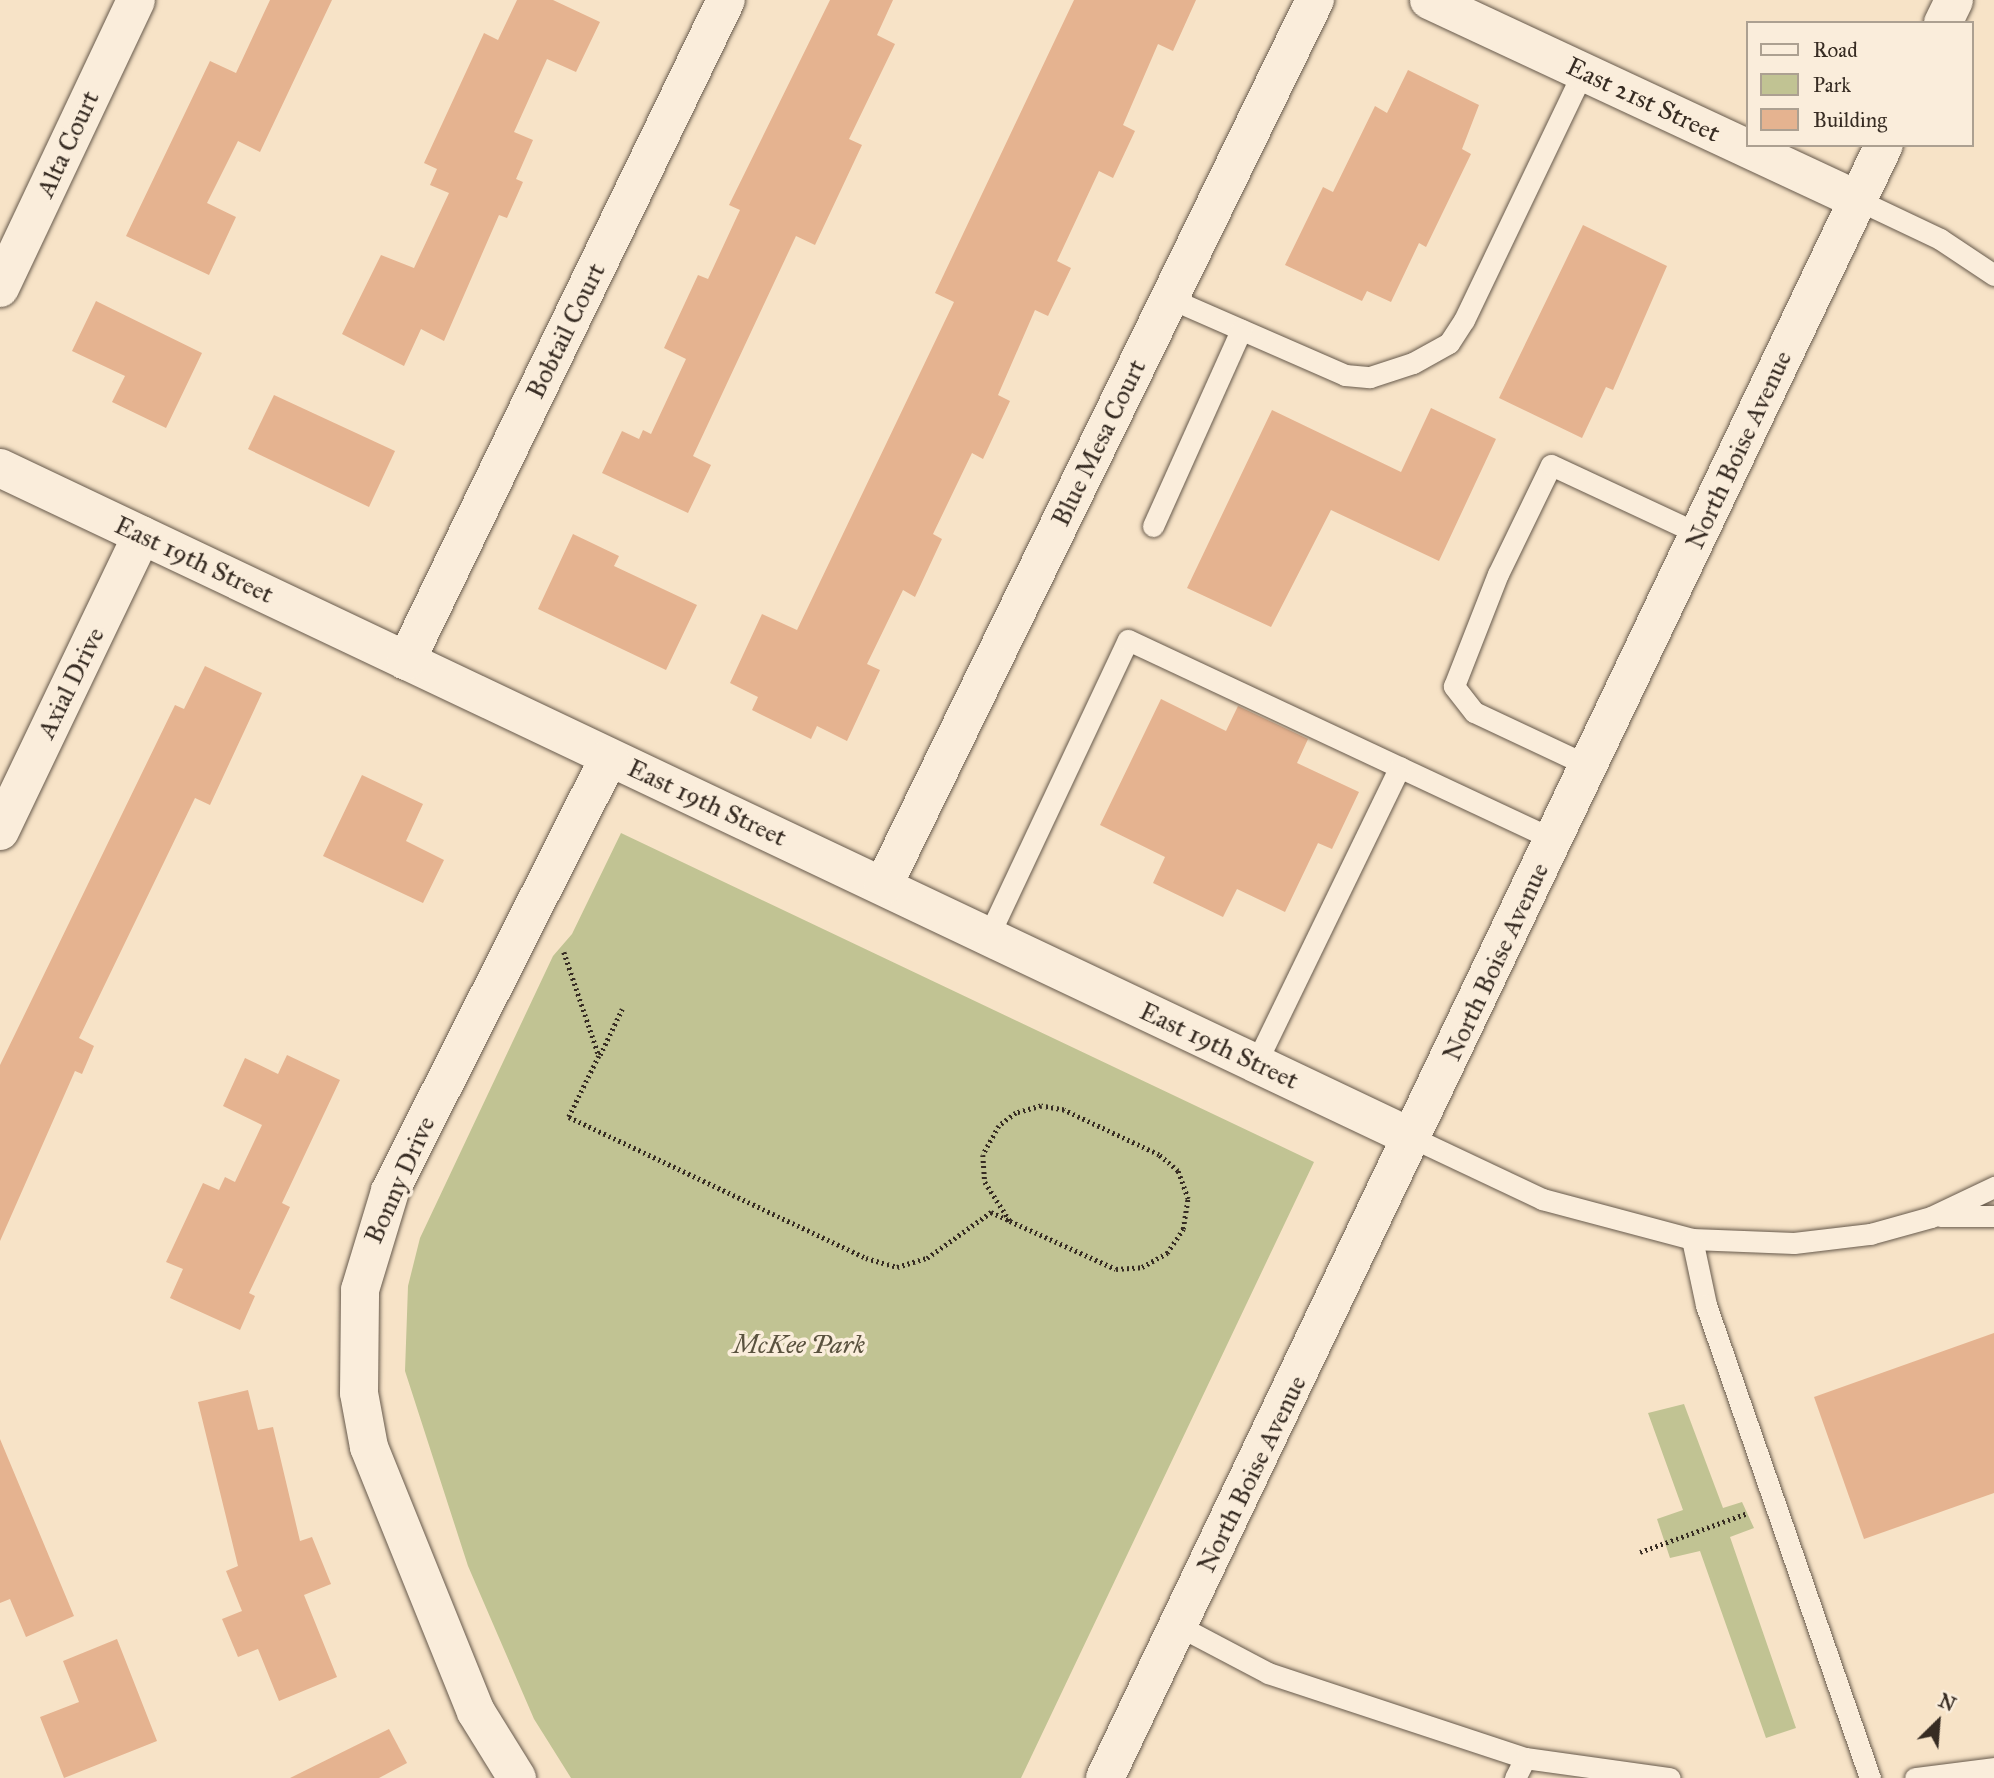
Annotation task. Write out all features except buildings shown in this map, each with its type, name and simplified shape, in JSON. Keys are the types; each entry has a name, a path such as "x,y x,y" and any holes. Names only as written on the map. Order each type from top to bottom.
{"street":[{"name":"Alta Court","path":"0,288 136,0"},
{"name":"Bobtail Court","path":"407,661 726,0"},
{"name":"Blue Mesa Court","path":"883,886 1315,0"},
{"name":"East 21st Street","path":"1429,0 1858,200"},
{"path":"1944,21 1954,0"},
{"name":"North Boise Avenue","path":"1105,1778 1413,1138 1883,147"},
{"name":"East 19th Street","path":"0,468 1413,1138"},
{"name":"Axial Drive","path":"0,831 142,535"},
{"name":"Bonny Drive","path":"516,1778 476,1712 369,1447 359,1393 360,1290 371,1238 390,1191 609,757"}],"lane":[{"path":"1169,298 1345,375 1370,377 1413,363 1449,343 1583,72"},
{"path":"1858,200 1940,239 1994,275"},
{"path":"1153,526 1241,330"},
{"path":"1589,766 1474,712 1454,686 1498,574 1551,465 1699,534"},
{"path":"988,937 1128,640 1554,840"},
{"path":"1256,1063 1400,767"},
{"path":"1413,1138 1542,1199 1692,1239 1794,1243 1870,1234 1931,1217 1994,1187"},
{"path":"1931,1217 1994,1216"},
{"path":"1692,1239 1706,1306 1870,1778"},
{"path":"1179,1626 1268,1673 1525,1758 1670,1778"},
{"path":"1515,1778 1525,1758"},
{"path":"1915,1778 1994,1768"}],"path":[{"path":"564,952 599,1056"},
{"path":"622,1010 569,1117 866,1258 897,1267 927,1258 991,1212 1116,1269 1142,1267 1167,1253 1184,1228 1188,1199 1178,1171 1159,1155 1064,1110 1041,1106 1016,1113 999,1126 983,1155 985,1182 1010,1220"},
{"path":"1640,1552 1775,1504"}],"green space":[{"name":"McKee Park","path":"621,833 1314,1162 1021,1778 571,1778 534,1719 468,1566 405,1371 408,1286 420,1238 553,956 572,934"},
{"path":"1684,1404 1723,1508 1742,1502 1754,1528 1730,1537 1796,1728 1766,1738 1700,1551 1670,1558 1657,1519 1683,1510 1648,1413"}]}
